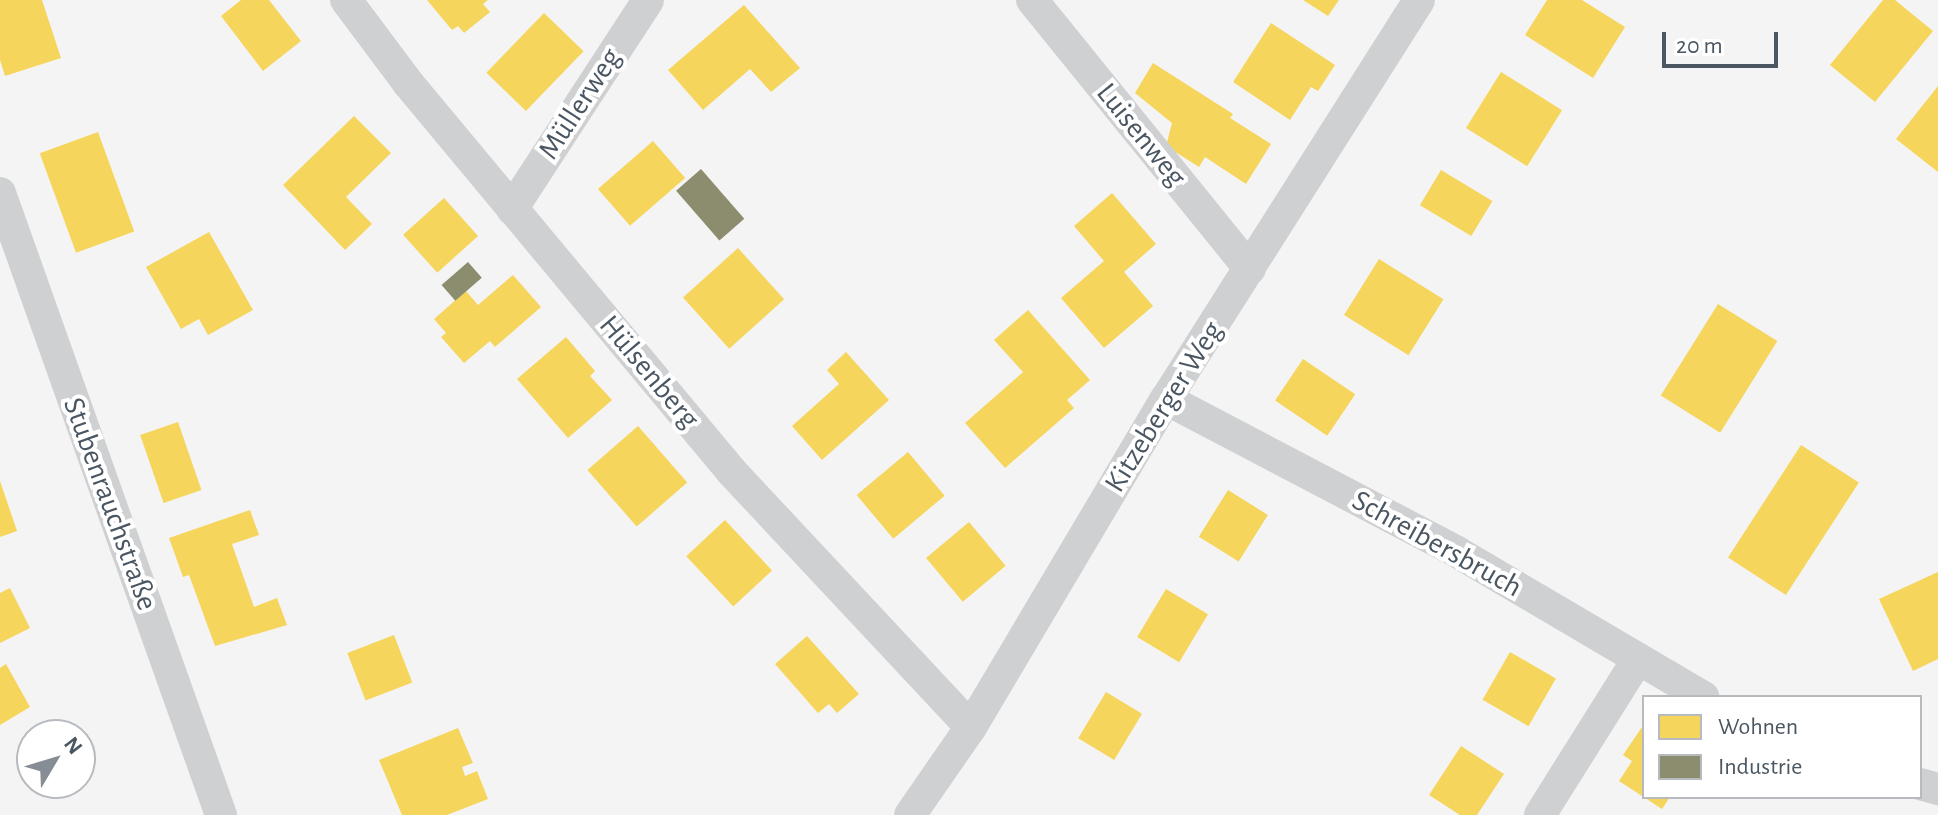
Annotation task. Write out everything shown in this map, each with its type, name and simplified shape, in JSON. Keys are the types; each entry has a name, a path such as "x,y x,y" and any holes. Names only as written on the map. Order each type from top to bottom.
{"street":[{"name":"Hülsenberg","path":"346,0 408,83 732,472 971,727"},
{"name":"Müllerweg","path":"512,209 648,0"},
{"name":"Luisenweg","path":"1032,0 1250,269"},
{"name":"Kitzeberger Weg","path":"910,815 971,727 1166,399 1419,0"},
{"name":"Stubenrauchstraße","path":"0,193 221,815"},
{"name":"Schreibersbruch","path":"1166,399 1457,552 1700,695"},
{"path":"1540,815 1638,659"}],"building: Wohnen":[{"path":"0,0 42,0 61,58 5,76 0,60"},
{"path":"241,0 269,0 301,41 263,71 221,16"},
{"path":"427,0 488,0 483,4 490,12 464,33 458,26 452,30"},
{"path":"1303,0 1339,0 1328,16"},
{"path":"1547,0 1582,0 1625,27 1593,78 1525,35"},
{"path":"1883,0 1895,0 1933,31 1875,102 1830,65"},
{"path":"744,5 800,68 771,92 750,69 703,110 668,70"},
{"path":"544,13 584,51 526,111 486,73"},
{"path":"1271,23 1335,65 1318,91 1311,87 1290,120 1233,82"},
{"path":"1153,63 1233,114 1230,118 1271,144 1246,184 1205,157 1199,167 1166,146 1172,123 1135,93"},
{"path":"1501,72 1562,110 1527,166 1466,128"},
{"path":"1938,86 1938,172 1896,139"},
{"path":"354,116 391,153 346,197 372,224 345,250 283,185"},
{"path":"98,132 134,232 76,253 40,153"},
{"path":"653,141 685,178 630,226 598,189"},
{"path":"1441,170 1492,201 1471,236 1420,205"},
{"path":"1112,193 1156,244 1124,272 1153,306 1104,348 1061,298 1104,261 1074,226"},
{"path":"444,198 478,236 437,273 403,235"},
{"path":"209,232 253,310 208,335 199,319 181,329 146,267"},
{"path":"738,248 784,299 729,349 683,298"},
{"path":"1379,259 1443,299 1408,355 1344,315"},
{"path":"513,275 541,307 495,347 490,341 464,363 441,337 446,333 434,319 466,291 478,305"},
{"path":"1718,304 1777,341 1720,433 1661,396"},
{"path":"1028,310 1090,380 1067,400 1074,408 1005,468 965,423 1023,372 994,340"},
{"path":"566,337 595,371 590,376 612,400 568,438 517,379"},
{"path":"846,352 889,400 822,460 792,426 839,384 827,370"},
{"path":"1303,359 1355,394 1327,436 1275,400"},
{"path":"178,422 201,490 164,503 140,435"},
{"path":"638,426 687,483 637,527 587,470"},
{"path":"1801,445 1859,483 1786,595 1728,557"},
{"path":"908,452 945,496 893,539 857,495"},
{"path":"0,481 17,531 0,537"},
{"path":"1228,490 1268,515 1239,562 1199,537"},
{"path":"250,510 259,535 232,544 254,607 277,598 287,625 215,646 189,575 183,577 169,538"},
{"path":"725,520 772,570 733,607 686,556"},
{"path":"969,522 1006,566 963,602 926,558"},
{"path":"1938,572 1938,659 1913,671 1879,599"},
{"path":"10,588 30,628 0,643 0,593"},
{"path":"1166,589 1208,614 1179,662 1137,637"},
{"path":"394,635 412,683 366,701 347,653"},
{"path":"807,636 859,694 837,713 829,704 818,713 775,664"},
{"path":"1510,652 1556,678 1528,726 1482,700"},
{"path":"6,664 30,707 0,725 0,668"},
{"path":"1106,692 1142,714 1114,760 1078,738"},
{"path":"1642,727 1642,796 1619,781 1632,761 1623,755"},
{"path":"458,728 473,763 462,767 465,776 477,771 488,799 447,815 402,815 379,760"},
{"path":"1461,746 1504,774 1477,815 1460,815 1429,795"},
{"path":"1647,799 1669,799 1662,809"}],"building: Industrie":[{"path":"701,169 744,219 719,240 676,191"},
{"path":"468,262 482,278 455,301 442,285"}]}
